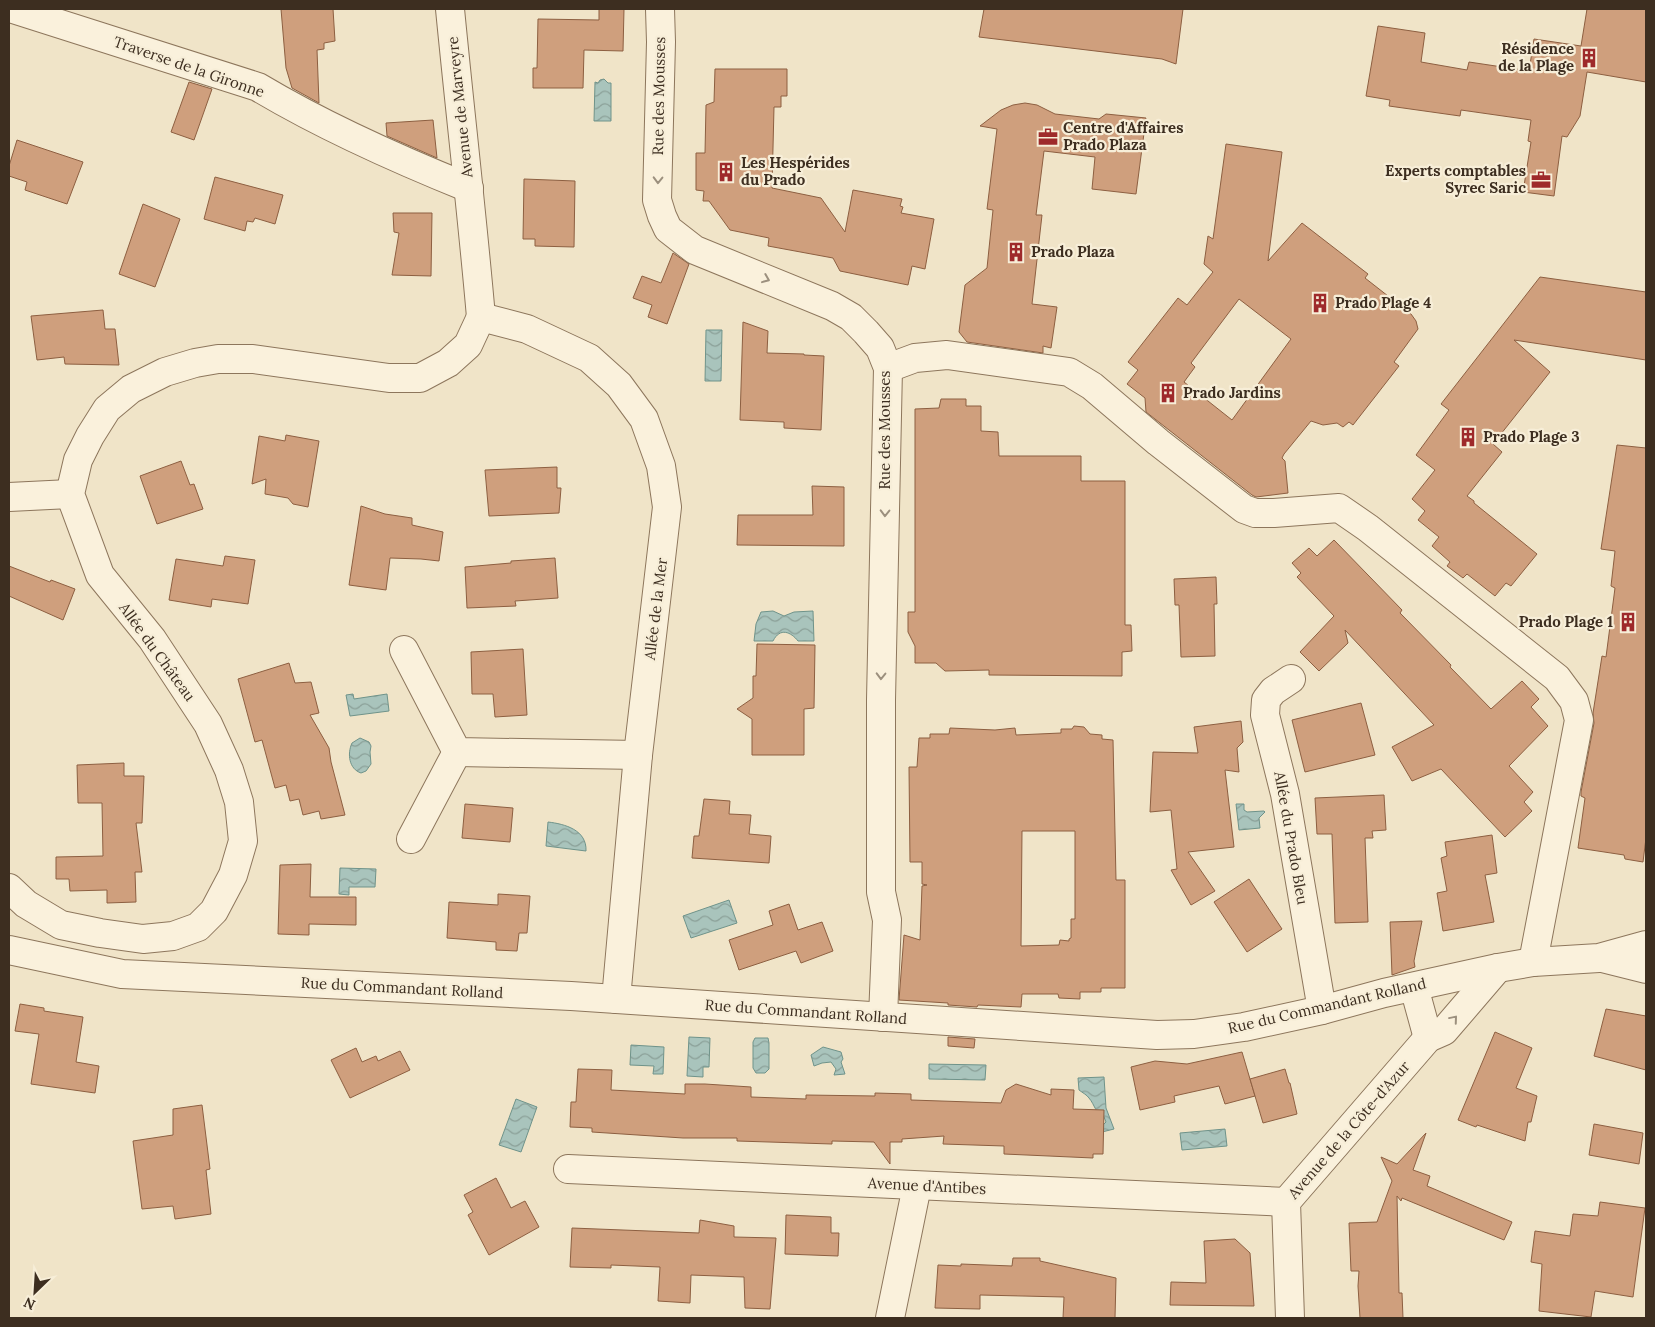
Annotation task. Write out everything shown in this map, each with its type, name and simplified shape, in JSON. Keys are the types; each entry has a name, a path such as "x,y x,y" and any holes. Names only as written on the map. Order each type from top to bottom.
{"street":[{"name":"Traverse de la Gironne","path":"13,9 258,87 290,106 470,196"},
{"name":"Avenue de Marveyre","path":"450,9 482,317"},
{"name":"Rue des Mousses","path":"660,9 661,42 657,200 668,229 695,250 832,306 851,317 880,348 888,368 881,700 881,892 887,920 875,1016"},
{"path":"9,497 70,494 78,460 107,409 131,389 165,372 195,363 218,359 253,360 389,378 420,378 448,363 468,345 482,317"},
{"name":"Allée de la Mer","path":"482,317 527,329 589,358 619,385 644,419 661,466 667,507 638,755 616,1000"},
{"path":"888,368 915,358 947,355 1069,372 1092,386 1158,442 1244,509 1255,513 1274,513 1339,508 1376,534 1557,678 1574,701 1579,720 1533,962"},
{"name":"Allée du Château","path":"9,888 26,904 61,925 143,939 173,936 198,927 214,911 233,875 243,841 239,802 229,770 208,724 152,639 100,576 70,494"},
{"path":"404,650 457,752"},
{"name":"Allée du Prado Bleu","path":"1291,679 1273,691 1266,700 1265,715 1285,794 1322,1010"},
{"path":"457,752 638,755"},
{"path":"411,839 457,752"},
{"name":"Rue du Commandant Rolland","path":"9,950 122,974 478,991 1157,1035 1194,1034 1244,1027 1498,968 1533,962 1599,958 1646,944"},
{"name":"Rue du Commandant Rolland","path":"1599,958 1646,969"},
{"name":"Avenue de la Côte-d'Azur","path":"1290,1318 1286,1202 1424,1044 1444,1031 1498,968"},
{"path":"1414,986 1424,1044"},
{"name":"Avenue d'Antibes","path":"568,1169 1286,1202"},
{"path":"890,1318 917,1186"}],"water":[{"path":"604,79 611,83 611,121 594,121 595,82 598,83"},
{"path":"706,330 722,330 721,381 705,381"},
{"path":"773,611 784,616 794,612 813,611 814,641 798,641 789,633 782,632 773,641 754,641 756,624 761,612"},
{"path":"353,694 354,699 387,694 389,711 350,716 346,695"},
{"path":"360,738 369,742 371,746 371,764 366,771 361,773 354,768 349,756 352,743"},
{"path":"1236,804 1244,804 1244,810 1247,812 1265,812 1259,818 1260,828 1239,830"},
{"path":"548,822 574,829 583,838 586,851 546,846"},
{"path":"340,868 376,869 375,887 349,887 349,895 339,894"},
{"path":"729,900 737,923 691,938 683,916"},
{"path":"689,1037 710,1038 709,1067 703,1067 703,1077 687,1076"},
{"path":"755,1038 768,1038 769,1069 765,1073 756,1073 753,1068 753,1042"},
{"path":"631,1045 664,1047 663,1074 653,1074 654,1066 630,1065"},
{"path":"823,1047 841,1052 843,1059 841,1062 845,1074 834,1075 836,1069 831,1062 814,1066 811,1055"},
{"path":"929,1064 986,1065 985,1080 929,1079"},
{"path":"1104,1077 1106,1108 1114,1129 1102,1132 1100,1128 1106,1122 1104,1117 1097,1111 1088,1097 1079,1090 1078,1078"},
{"path":"516,1099 537,1107 521,1152 499,1145"},
{"path":"1225,1129 1227,1146 1182,1150 1180,1133"}],"building":[{"path":"281,9 333,9 335,41 324,43 324,49 317,50 319,103 292,88 286,68"},
{"path":"599,9 624,9 623,51 584,50 583,88 533,88 533,68 537,68 538,19 599,20"},
{"path":"984,9 1183,9 1176,64 1162,59 979,37"},
{"path":"1587,9 1646,9 1646,82 1587,72 1580,116 1567,137 1562,136 1554,196 1523,192 1531,142 1528,141 1531,120 1461,110 1460,116 1389,106 1390,100 1366,96 1378,26 1425,33 1421,62 1467,70 1469,62 1529,71 1534,39 1581,46"},
{"name":"Les Hespérides du Prado","path":"715,69 787,69 787,96 781,96 781,107 774,107 772,188 821,198 845,232 853,190 902,199 900,206 903,207 901,213 934,219 925,269 912,266 908,285 840,271 833,258 768,246 769,238 730,230 709,201 703,201 704,191 696,190 696,153 705,153 706,105 714,102"},
{"path":"189,82 212,89 194,140 171,132"},
{"path":"1025,103 1037,105 1055,114 1099,119 1106,114 1146,118 1136,194 1092,189 1095,157 1044,151 1036,215 1042,215 1032,304 1057,307 1051,348 1043,346 1043,353 967,342 959,332 965,285 987,268 993,210 987,209 997,129 980,126 1001,110"},
{"path":"433,120 437,158 387,136 386,123"},
{"path":"17,140 83,162 67,204 25,190 27,182 9,176 9,166"},
{"name":"Prado Plage 4","path":"1226,144 1282,152 1268,261 1302,223 1368,274 1365,278 1411,314 1416,321 1418,329 1394,362 1399,366 1353,425 1349,422 1343,427 1337,423 1323,425 1311,421 1284,454 1282,458 1285,461 1288,493 1256,497 1252,495 1146,412 1145,398 1127,384 1138,370 1128,362 1178,298 1187,305 1213,272 1204,264 1208,236 1213,239","holes":["1239,299 1291,339 1232,420 1184,382 1195,367 1191,363"]},
{"path":"215,177 283,195 275,224 255,218 253,222 247,221 245,231 204,219"},
{"path":"524,179 575,181 574,247 535,246 535,239 523,239"},
{"path":"143,204 180,219 155,287 119,274"},
{"path":"393,213 432,213 431,276 392,275 399,233 394,232"},
{"path":"673,253 689,264 667,324 648,317 652,305 633,298 642,276 661,283"},
{"name":"Prado Plage 3","path":"1540,277 1646,292 1646,360 1514,340 1550,372 1493,444 1502,452 1467,496 1537,554 1511,586 1506,583 1495,596 1467,574 1463,578 1447,566 1450,562 1432,546 1439,537 1418,520 1425,511 1412,499 1435,470 1416,455 1449,410 1441,404"},
{"path":"103,310 105,329 115,329 119,365 65,364 64,357 37,360 31,316"},
{"path":"743,322 768,331 767,353 824,356 821,430 784,428 784,422 740,420"},
{"path":"941,399 966,399 966,406 981,406 981,431 998,432 999,456 1081,456 1081,481 1125,481 1125,625 1131,625 1132,651 1122,652 1122,676 989,675 989,670 945,671 936,663 915,663 915,646 908,632 908,612 915,612 915,409 939,408"},
{"path":"286,435 319,441 308,507 293,504 288,498 265,494 266,479 252,484 259,436 285,441"},
{"name":"Prado Plage 1","path":"1617,445 1646,448 1646,838 1643,862 1625,859 1624,855 1578,848 1585,798 1581,796 1581,792 1594,723 1593,713 1602,656 1606,657 1615,588 1611,586 1615,551 1601,549"},
{"path":"181,461 190,485 194,484 203,509 157,524 140,476"},
{"path":"557,467 557,488 561,488 559,513 489,516 485,470"},
{"path":"812,486 844,487 844,546 737,545 738,515 813,515"},
{"path":"361,506 385,514 412,518 412,525 443,532 439,561 390,558 386,590 349,585"},
{"path":"1334,540 1402,610 1400,613 1491,709 1522,681 1539,699 1531,707 1548,726 1509,766 1533,792 1524,802 1532,811 1505,837 1441,769 1412,781 1392,747 1434,725 1345,630 1348,643 1319,671 1300,652 1334,616 1297,577 1301,573 1292,563 1309,548 1317,556"},
{"path":"225,556 255,560 248,604 212,599 211,607 169,600 176,559 223,566"},
{"path":"555,558 558,598 515,601 516,606 467,608 465,567"},
{"path":"9,566 50,582 51,580 75,589 63,620 9,596"},
{"path":"1216,577 1217,604 1214,604 1215,656 1181,657 1179,605 1175,605 1174,579"},
{"path":"757,644 815,645 814,708 804,709 804,755 752,755 752,719 737,709 753,698 753,676 756,676"},
{"path":"523,649 527,715 495,717 493,694 472,694 471,652"},
{"path":"289,663 295,683 311,682 319,713 310,715 329,748 345,815 321,819 319,811 303,815 299,799 290,801 286,785 275,788 262,740 255,742 238,679"},
{"path":"1361,703 1375,755 1305,772 1292,720"},
{"path":"1241,721 1243,742 1237,748 1239,772 1225,770 1234,847 1188,852 1215,891 1191,905 1171,870 1177,869 1171,810 1150,812 1153,752 1198,753 1194,727"},
{"path":"1074,726 1084,727 1090,734 1102,735 1102,739 1113,740 1116,880 1125,880 1125,988 1101,988 1101,992 1080,992 1080,999 1059,998 1058,994 1022,994 1021,1007 978,1005 977,1007 899,1000 904,935 920,940 922,886 927,885 922,884 922,862 910,862 909,767 917,767 919,738 930,738 930,734 949,734 950,728 995,730 1015,728 1016,735 1061,733 1061,729 1072,729","holes":["1022,831 1075,831 1075,919 1071,919 1071,938 1069,941 1060,940 1059,945 1021,946"]},
{"path":"124,763 124,776 144,776 142,823 136,823 142,872 135,872 136,902 107,903 107,890 70,891 69,879 56,879 56,857 103,856 102,803 78,803 77,765"},
{"path":"1384,795 1386,830 1372,831 1373,838 1365,838 1368,922 1335,923 1332,834 1317,834 1315,798"},
{"path":"704,799 730,801 729,814 751,815 749,834 771,836 769,863 692,858 694,836 699,836"},
{"path":"465,804 513,808 510,842 462,838"},
{"path":"1492,835 1497,873 1485,875 1494,922 1443,931 1437,893 1447,891 1441,858 1447,856 1445,842"},
{"path":"311,864 310,897 356,897 356,925 309,924 309,935 278,934 280,865"},
{"path":"1249,879 1282,929 1247,952 1214,902"},
{"path":"498,894 530,896 527,933 519,933 517,951 496,950 496,942 447,938 449,902 498,905"},
{"path":"789,904 798,930 822,922 833,951 801,963 796,951 739,970 729,940 773,925 769,911"},
{"path":"1422,921 1414,961 1415,967 1392,975 1390,922"},
{"path":"20,1004 44,1008 44,1011 83,1017 76,1062 99,1066 95,1093 31,1084 39,1034 15,1031"},
{"path":"1606,1009 1646,1016 1646,1070 1594,1056"},
{"path":"1495,1032 1532,1048 1516,1088 1537,1096 1531,1122 1528,1122 1525,1141 1458,1120"},
{"path":"948,1037 975,1039 974,1048 948,1046"},
{"path":"356,1048 362,1062 376,1056 378,1061 400,1051 410,1070 350,1098 331,1060"},
{"path":"1242,1052 1255,1096 1225,1104 1219,1086 1174,1096 1175,1102 1140,1110 1131,1067 1155,1061 1187,1064"},
{"path":"578,1069 612,1070 611,1090 685,1094 685,1084 705,1084 751,1087 751,1097 806,1099 806,1095 875,1096 875,1093 911,1094 911,1100 1001,1103 1006,1090 1016,1084 1051,1095 1051,1089 1074,1090 1073,1109 1104,1110 1103,1154 1093,1154 1093,1158 1004,1154 1004,1146 943,1144 944,1136 902,1139 902,1142 890,1142 890,1164 874,1142 832,1141 832,1144 737,1141 737,1138 683,1138 592,1132 592,1128 570,1127 571,1102 576,1102"},
{"path":"1285,1069 1297,1114 1263,1123 1250,1079"},
{"path":"202,1105 210,1169 206,1170 211,1214 175,1219 173,1206 142,1209 133,1141 173,1135 173,1109"},
{"path":"1594,1124 1643,1133 1639,1164 1589,1155"},
{"path":"1426,1133 1413,1170 1430,1176 1427,1186 1512,1222 1504,1240 1402,1198 1401,1201 1397,1196 1399,1293 1402,1293 1403,1318 1360,1318 1359,1271 1351,1271 1349,1223 1377,1222 1392,1181 1381,1157 1397,1164"},
{"path":"496,1178 511,1208 525,1201 539,1227 489,1255 468,1215 473,1212 464,1195"},
{"path":"1600,1202 1645,1208 1633,1297 1595,1291 1591,1317 1539,1311 1542,1264 1531,1262 1535,1231 1570,1236 1573,1214 1598,1216"},
{"path":"786,1215 831,1217 831,1233 839,1233 838,1256 785,1254"},
{"path":"700,1220 734,1226 734,1237 776,1238 770,1309 745,1308 744,1277 691,1275 690,1303 658,1301 660,1267 611,1265 611,1268 570,1267 572,1228 699,1233"},
{"path":"1235,1239 1250,1253 1254,1306 1170,1305 1171,1282 1206,1283 1204,1241"},
{"path":"1013,1258 1040,1258 1040,1261 1116,1278 1115,1318 1063,1318 1064,1297 980,1295 980,1309 935,1308 938,1265 1012,1266"}],"place":[{"name":"Résidence de la Plage","path":"1589,58"},
{"name":"Centre d'Affaires Prado Plaza","path":"1048,137"},
{"name":"Les Hespérides du Prado","path":"726,172"},
{"name":"Experts comptables Syrec Saric","path":"1541,180"},
{"name":"Prado Plaza","path":"1016,252"},
{"name":"Prado Plage 4","path":"1320,303"},
{"name":"Prado Jardins","path":"1168,393"},
{"name":"Prado Plage 3","path":"1468,437"},
{"name":"Prado Plage 1","path":"1628,622"}]}
